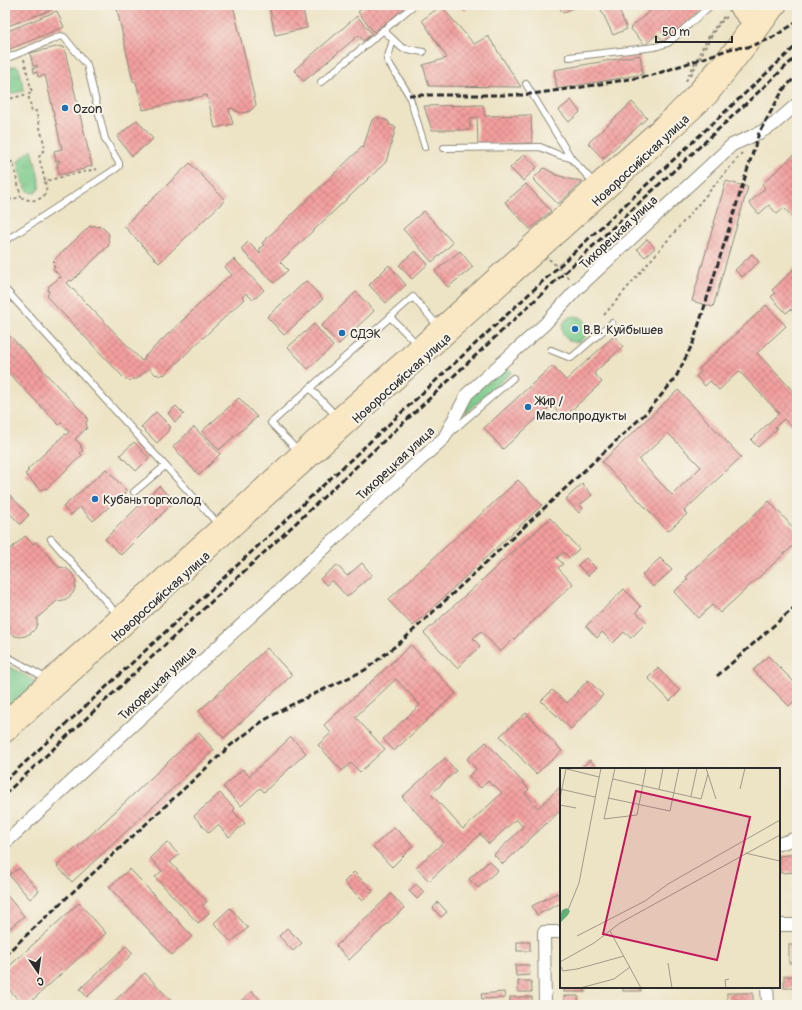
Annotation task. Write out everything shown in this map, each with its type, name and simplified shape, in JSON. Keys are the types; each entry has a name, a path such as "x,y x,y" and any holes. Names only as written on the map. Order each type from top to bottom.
{"main road":[{"path":"735,5 755,27"},
{"name":"Новороссийская улица","path":"5,735 341,422 606,192 709,97 730,71 755,27 764,5"},
{"name":"Новороссийская улица","path":"5,719 119,616 224,530 299,452 341,422 418,345 691,96 733,48 779,5"}],"street":[{"name":"Тихорецкая улица","path":"5,842 444,438 467,394 545,324 577,289 732,145 759,134 773,126 797,104"},
{"path":"780,844 797,838"},
{"path":"780,925 797,925"},
{"path":"545,1005 544,932 560,932"},
{"path":"767,988 768,1005"}],"lane":[{"path":"321,82 414,5"},
{"path":"569,57 664,45 711,5"},
{"path":"383,30 402,48 422,52"},
{"path":"5,59 60,36 64,37 87,65 105,139 119,163 117,168 5,241"},
{"path":"393,40 387,60 409,95 425,147"},
{"path":"526,84 571,158 595,184"},
{"path":"444,148 540,147 571,158"},
{"path":"5,289 224,530"},
{"path":"299,452 271,423 413,297 438,327"},
{"path":"390,318 418,345"},
{"path":"551,350 571,358 612,323"},
{"path":"444,438 513,378"},
{"path":"310,388 341,422"},
{"path":"134,492 165,466"},
{"path":"51,539 119,616"},
{"path":"5,654 47,680"}],"path":[{"path":"5,100 32,94 22,52"},
{"path":"5,201 21,197 26,200 39,198 47,189 39,157 45,148 36,111 32,112 28,94"},
{"path":"604,315 742,152 746,150"},
{"path":"5,158 13,163 21,197"},
{"path":"45,181 96,169 103,177"}],"green space":[{"path":"17,66 19,68 24,91 5,95 5,68"},
{"path":"32,149 40,187 36,192 32,193 25,187 18,161"},
{"path":"575,316 584,320 588,329 584,338 575,342 566,338 562,329 566,320"},
{"path":"506,366 512,372 464,414 468,400"},
{"path":"5,664 38,683 7,710 5,704"}],"building":[{"path":"5,5 53,5 54,9 5,27"},
{"path":"116,5 233,5 256,105 250,111 242,113 234,110 233,108 229,109 233,124 215,128 207,95 143,110 136,82 133,81"},
{"path":"269,5 302,5 307,28 275,35"},
{"path":"367,5 409,5 374,32 358,12"},
{"path":"460,5 472,5 464,11"},
{"path":"558,5 579,5 563,13"},
{"path":"599,5 617,5 627,29 613,35"},
{"path":"657,5 707,6 665,43 657,34 645,45 630,28"},
{"path":"441,6 474,44 488,36 521,87 429,86 423,65 447,58 422,20"},
{"path":"57,11 64,27 5,51 5,32"},
{"path":"357,16 372,34 363,41 359,35 304,81 294,70"},
{"path":"61,46 62,48 64,47 92,166 59,175 57,163 60,162 59,160 56,161 54,151 62,149 45,75 38,77 37,72 34,73 33,68 38,67 37,65 33,66 30,53"},
{"path":"640,55 643,74 557,89 554,70"},
{"path":"571,100 580,112 569,122 559,110"},
{"path":"632,102 647,118 603,159 588,143"},
{"path":"483,105 485,116 531,115 532,143 478,145 477,117 470,119 470,130 432,130 424,106"},
{"path":"377,117 388,121 390,125 396,127 386,162 280,262 288,270 274,283 241,249 248,242 260,254 260,248 264,245 262,243 362,147 363,148 372,120"},
{"path":"137,120 153,139 132,156 117,137"},
{"path":"797,152 797,222 784,208 777,214 769,205 759,214 749,203 765,188 762,184"},
{"path":"524,154 537,167 523,181 510,168"},
{"path":"190,163 225,200 159,263 124,226"},
{"path":"544,168 569,179 583,181 558,204 533,179"},
{"path":"726,181 748,187 713,307 692,301"},
{"path":"526,184 551,211 530,229 505,202"},
{"path":"424,211 453,243 432,262 403,229"},
{"path":"94,225 96,227 101,226 109,234 109,245 72,281 70,280 67,283 142,361 145,358 144,357 228,277 229,278 232,275 225,267 234,259 264,290 253,300 246,293 242,297 244,299 164,375 156,375 149,368 137,379 132,379 130,381 125,379 48,298 49,297 47,295 49,293 48,287 60,277 61,278 53,269 55,267 53,265 55,263 53,261 90,226 92,227"},
{"path":"647,239 655,248 645,257 637,249"},
{"path":"415,251 428,264 412,279 399,265"},
{"path":"460,251 473,267 448,287 435,271"},
{"path":"752,254 759,262 742,277 735,270"},
{"path":"389,265 406,285 386,303 369,285"},
{"path":"797,266 797,316 791,309 786,313 771,297 775,293 772,290"},
{"path":"306,281 323,299 284,335 267,317"},
{"path":"356,292 374,311 339,344 321,326"},
{"path":"766,305 786,326 757,353 797,395 797,432 784,419 775,427 777,429 758,447 751,440 779,413 739,371 719,390 710,381 705,386 696,376 701,372 699,369"},
{"path":"314,324 333,346 308,369 288,347"},
{"path":"6,335 9,337 10,336 87,417 86,418 88,420 86,422 87,428 75,439 82,446 80,447 83,450 80,453 82,455 46,489 41,490 25,474 29,471 27,470 65,434 66,435 69,432 61,423 59,425 5,369"},
{"name":"Жир / Маслопродукты","path":"614,336 623,346 594,373 602,382 563,418 552,405 503,449 484,428 552,366 566,380"},
{"path":"678,390 741,457 684,511 687,514 668,531 602,462","holes":["668,433 701,467 672,495 639,460"]},
{"path":"239,398 257,417 219,450 202,431"},
{"path":"176,406 184,414 175,422 168,413"},
{"path":"156,412 171,427 157,443 141,427"},
{"path":"194,427 220,454 199,475 173,447"},
{"path":"134,442 149,458 136,471 120,455"},
{"name":"Кубаньторгхолод","path":"106,469 127,491 93,521 80,507 71,515 63,507"},
{"path":"518,480 542,505 413,626 388,600"},
{"path":"582,484 592,495 580,505 583,508 579,513 566,499"},
{"path":"159,486 174,502 121,555 105,539"},
{"path":"5,490 29,515 20,524 5,508"},
{"path":"769,501 797,532 797,542 720,613 712,605 698,618 674,592 688,579 686,577"},
{"path":"550,518 579,549 569,558 564,552 557,558 563,564 558,568 573,584 500,652 481,631 473,638 480,646 457,668 424,633"},
{"path":"25,536 33,544 36,542 59,567 66,568 71,572 76,582 73,593 69,597 64,600 57,601 37,618 35,629 31,633 20,637 10,633 5,626 5,554"},
{"path":"586,558 596,568 588,576 578,565"},
{"path":"660,558 672,570 653,587 642,575"},
{"path":"362,563 372,575 347,597 332,580 326,585 320,579 337,565 347,576"},
{"path":"624,589 641,607 636,612 647,622 631,638 624,632 613,643 602,632 597,638 586,626"},
{"path":"411,645 456,693 394,751 383,739 420,705 396,679 355,717 385,749 360,772 351,763 342,771 318,745 331,733 324,725"},
{"path":"267,648 292,675 224,738 199,711"},
{"path":"768,656 797,685 797,698 789,706 753,670"},
{"path":"658,668 680,691 670,701 648,678"},
{"path":"588,680 603,695 571,729 541,701 552,690 567,703"},
{"path":"526,713 562,751 536,774 500,736"},
{"path":"199,733 214,750 72,882 57,866"},
{"path":"291,737 306,753 264,792 260,788 241,806 223,787 243,769 249,776"},
{"path":"486,742 529,789 525,793 538,808 560,787 560,811 503,864 494,855 523,827 516,819 489,844 480,834 429,881 416,867 444,842 402,797 445,758 456,771 431,794 463,829 502,793 488,781 481,788 469,776 476,769 467,759"},
{"path":"590,760 597,768 581,768"},
{"path":"220,793 235,809 233,811 245,823 229,837 218,825 209,833 194,816"},
{"path":"394,827 413,846 392,867 373,847"},
{"path":"167,842 179,855 170,862 207,902 202,906 209,913 198,923 155,877 162,871 150,858"},
{"path":"797,854 797,872 780,873 780,856"},
{"path":"489,861 498,870 478,888 469,879"},
{"path":"19,868 39,891 30,899 9,875"},
{"path":"130,869 192,936 172,955 109,887"},
{"path":"354,872 373,891 363,901 344,882"},
{"path":"416,884 424,892 417,899 409,891"},
{"path":"5,893 24,916 5,932"},
{"path":"557,893 560,898 560,904 537,915 532,906"},
{"path":"391,894 404,908 349,960 336,946"},
{"path":"438,902 447,912 441,917 433,908"},
{"path":"79,903 106,933 27,1005 23,1005 5,985 5,970"},
{"path":"230,908 248,928 231,942 214,923"},
{"path":"287,928 302,943 293,951 279,936"},
{"path":"517,942 530,942 530,951 517,951"},
{"path":"789,945 797,945 797,963 789,963"},
{"path":"126,946 133,953 87,997 80,989"},
{"path":"515,965 529,965 530,975 516,976"},
{"path":"145,973 175,1005 110,1005"},
{"path":"784,976 797,976 797,988 784,988"},
{"path":"518,981 531,981 532,992 518,992"},
{"path":"564,988 585,988 585,992 564,992"},
{"path":"623,988 641,988 641,991 623,991"},
{"path":"252,991 265,1005 237,1005"},
{"path":"504,992 505,998 482,999 481,994"},
{"path":"727,993 753,993 753,1005 727,1005"},
{"path":"564,996 578,996 579,1005 564,1005"},
{"path":"510,997 532,997 532,1005 510,1005"},
{"path":"666,1001 667,1005 647,1005 646,1003"},
{"path":"433,1003 433,1005 417,1005 417,1004"}],"railway":[{"path":"409,95 523,95 653,75 733,48 748,47 770,39 797,22"},
{"path":"5,781 797,45"},
{"path":"5,794 797,56"},
{"path":"5,955 231,745 263,721 291,705 365,670 403,640 647,412 675,379 693,343 759,133 783,90 797,75"},
{"path":"717,676 797,605"}],"place":[{"name":"Ozon","path":"65,108"},
{"name":"В.В. Куйбышев","path":"575,329"},
{"name":"СДЭК","path":"342,333"},
{"name":"Жир / Маслопродукты","path":"528,407"},
{"name":"Кубаньторгхолод","path":"95,499"}]}
